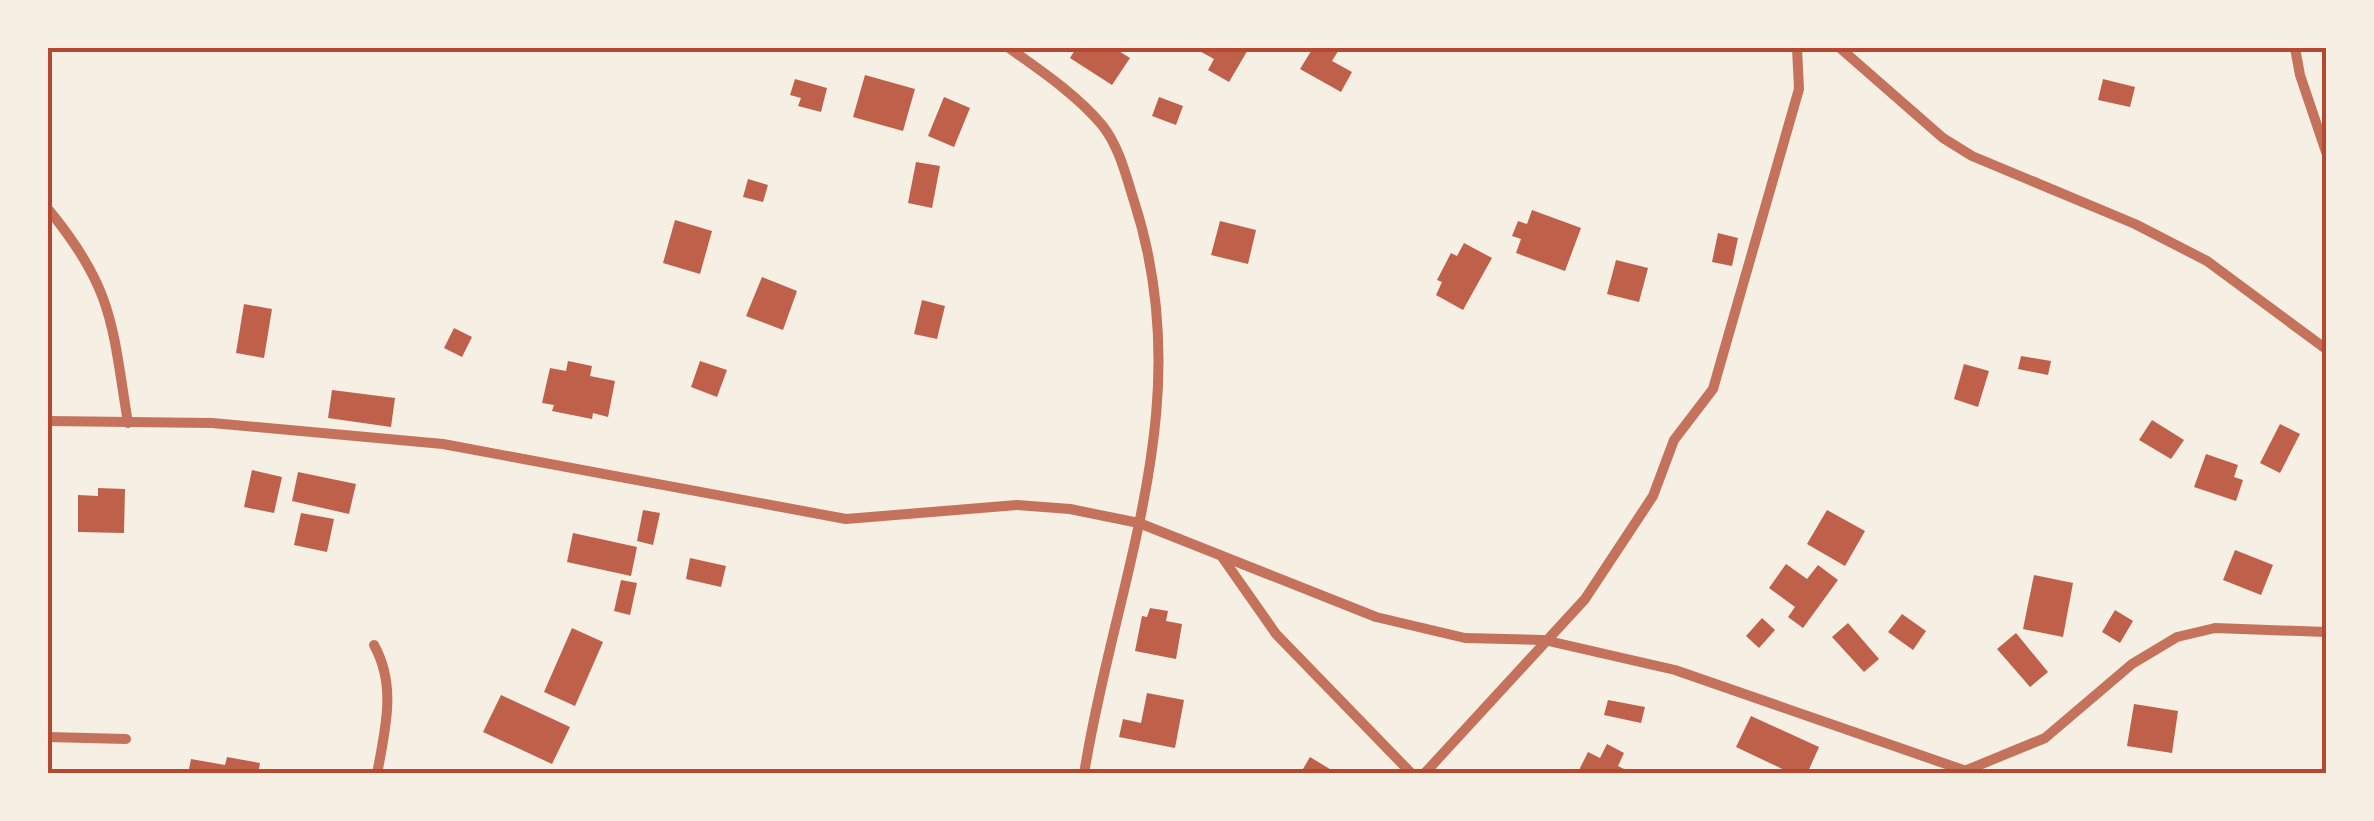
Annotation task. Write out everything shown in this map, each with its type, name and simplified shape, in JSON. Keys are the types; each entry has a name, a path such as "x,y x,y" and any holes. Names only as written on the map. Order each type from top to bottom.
{"street":[{"path":"1009,48 1103,126 1119,156 1158,289 1161,362 1155,434 1140,523 1084,774"},
{"path":"1424,774 1586,599 1653,496 1674,440 1713,389 1799,89 1797,48"},
{"path":"1840,48 1944,138 1972,156 2135,224 2207,261 2326,349"},
{"path":"2295,48 2300,76 2326,152"},
{"path":"48,210 80,249 109,306 128,423"},
{"path":"48,421 212,424 443,444 846,519 1017,504 1140,523 1376,617 1465,638 1544,640 1726,686 1971,772 2044,738 2132,664 2178,637 2215,628 2326,632"},
{"path":"1220,556 1276,634 1412,774"},
{"path":"374,646 388,687 377,774"},
{"path":"48,737 126,738"}],"building":[{"path":"1076,48 1114,48 1130,58 1112,85 1070,58"},
{"path":"1194,48 1249,48 1229,82 1208,70 1214,59"},
{"path":"1313,48 1340,48 1332,61 1352,72 1341,92 1300,69"},
{"path":"865,75 915,89 903,131 853,117"},
{"path":"795,79 827,88 821,112 798,106 801,98 790,95"},
{"path":"2103,79 2135,87 2130,107 2098,100"},
{"path":"944,97 970,108 954,147 928,136"},
{"path":"1159,97 1183,106 1176,125 1152,116"},
{"path":"916,162 940,166 932,208 908,203"},
{"path":"748,179 768,185 763,202 743,197"},
{"path":"1532,210 1581,228 1565,271 1516,253 1521,239 1512,236 1518,221 1527,224"},
{"path":"675,220 712,231 700,274 663,263"},
{"path":"1220,221 1256,230 1248,264 1211,255"},
{"path":"1718,233 1738,238 1732,266 1712,262"},
{"path":"1464,243 1492,258 1463,310 1436,295 1442,282 1437,280 1451,253 1457,256"},
{"path":"1616,260 1648,268 1639,302 1607,294"},
{"path":"762,277 797,291 783,330 746,316"},
{"path":"922,300 945,306 937,339 914,334"},
{"path":"244,304 272,309 264,358 236,353"},
{"path":"454,328 472,337 462,357 444,348"},
{"path":"2021,356 2051,361 2048,375 2018,369"},
{"path":"568,361 592,366 590,376 615,381 608,417 593,413 592,419 552,411 554,405 542,403 550,368 566,371"},
{"path":"700,361 727,370 717,397 691,387"},
{"path":"1964,364 1989,371 1978,407 1954,399"},
{"path":"332,390 395,398 391,427 328,418"},
{"path":"2152,420 2184,440 2171,459 2139,440"},
{"path":"2280,424 2300,434 2280,473 2260,463"},
{"path":"2206,454 2238,465 2234,477 2243,480 2236,501 2194,487"},
{"path":"252,470 282,477 274,513 244,507"},
{"path":"298,472 356,484 349,514 292,501"},
{"path":"98,488 125,489 124,533 78,532 78,495 98,496"},
{"path":"643,510 660,513 653,545 637,541"},
{"path":"1827,510 1865,531 1845,566 1807,544"},
{"path":"301,513 334,519 327,552 294,545"},
{"path":"573,533 637,547 631,576 567,562"},
{"path":"2235,550 2273,565 2261,595 2223,580"},
{"path":"690,558 726,566 721,587 686,579"},
{"path":"1786,564 1807,579 1818,565 1838,580 1803,628 1788,617 1795,607 1769,588"},
{"path":"2034,575 2073,583 2063,637 2023,629"},
{"path":"621,580 637,583 630,615 614,611"},
{"path":"1150,608 1168,611 1166,621 1182,624 1176,659 1135,651 1142,616 1147,617"},
{"path":"2115,610 2133,621 2120,643 2102,632"},
{"path":"1902,614 1926,631 1913,650 1888,632"},
{"path":"1762,618 1775,630 1759,648 1746,636"},
{"path":"1848,623 1879,659 1864,672 1832,637"},
{"path":"572,628 603,642 575,706 544,692"},
{"path":"2016,633 2048,672 2030,687 1997,649"},
{"path":"1147,693 1184,700 1175,748 1119,737 1123,719 1141,723"},
{"path":"501,695 570,727 552,764 483,732"},
{"path":"1608,700 1645,707 1641,723 1604,715"},
{"path":"2134,704 2178,711 2172,753 2127,746"},
{"path":"1751,716 1819,747 1807,774 1793,774 1736,747"},
{"path":"1607,744 1624,753 1618,766 1634,774 1577,774 1588,752 1600,758"},
{"path":"227,757 260,763 258,774 188,774 191,759 225,765"},
{"path":"1310,757 1338,774 1300,774"}]}
